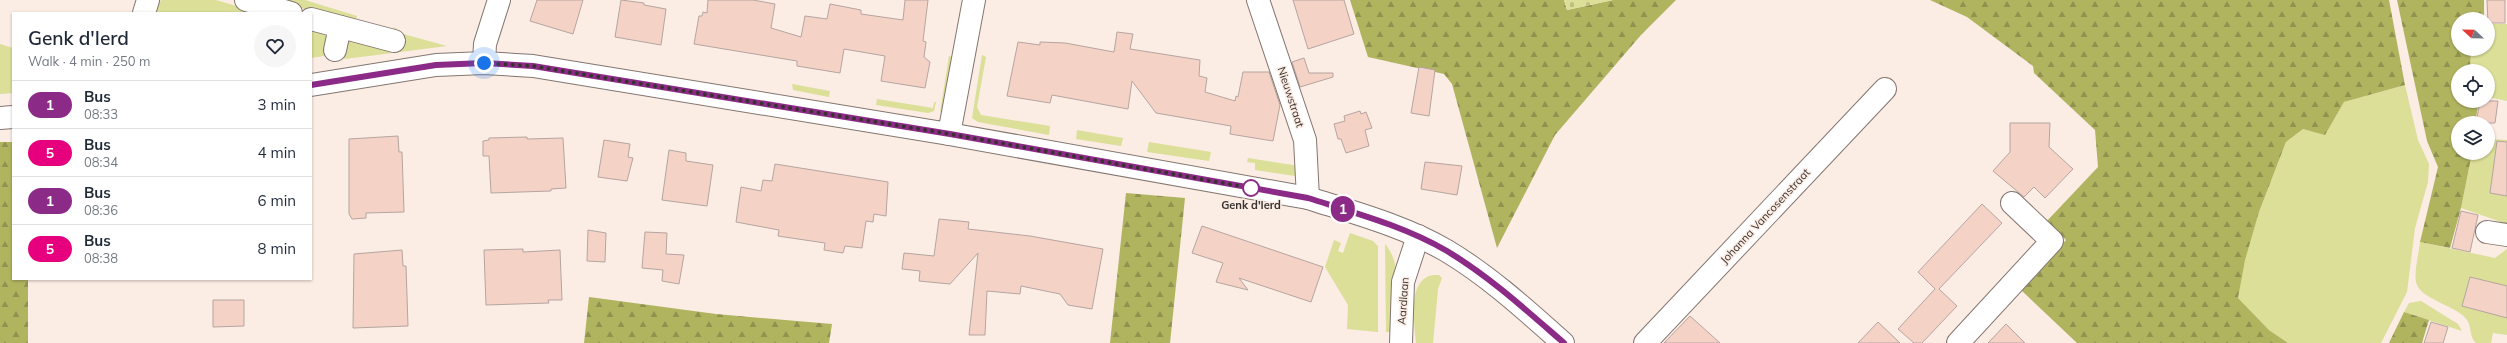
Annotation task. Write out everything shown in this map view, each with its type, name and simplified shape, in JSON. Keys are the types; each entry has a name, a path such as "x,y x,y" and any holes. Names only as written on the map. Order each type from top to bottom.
{"street":[{"path":"144,12 148,0"},
{"path":"246,0 288,12"},
{"path":"484,63 486,44 499,0"},
{"path":"950,134 974,0"},
{"name":"Nieuwstraat","path":"1258,0 1305,140 1308,198"},
{"path":"312,19 394,42"},
{"path":"335,50 340,27"},
{"path":"312,85 436,65 484,63 533,66 950,134 1308,198 1361,214 1418,236 1447,252 1498,286 1564,343"},
{"name":"Johanna Vancosenstraat","path":"1645,343 1885,89"},
{"path":"0,118 12,117"},
{"path":"1958,343 2052,241 2012,203"},
{"name":"Aardlaan","path":"1401,343 1402,282 1418,236"}],"green space":[{"path":"161,0 216,0 257,12 153,12"},
{"path":"282,0 305,0 357,16 355,24 281,2"},
{"path":"1350,0 1564,0 1567,10 1613,0 1676,0 1641,35 1555,135 1497,248 1452,84 1444,74 1368,57"},
{"path":"1564,0 1613,0 1567,10"},
{"path":"1930,0 2389,0 2405,85 2344,102 2325,135 2303,129 2286,142 2259,212 2245,260 2238,298 2269,330 2288,343 2077,343 2021,290 2066,240 2046,222 2098,167 2095,130 2034,73 2033,66 1967,17"},
{"path":"2397,0 2484,0 2484,12 2451,12 2451,56 2471,56 2470,64 2451,64 2451,108 2478,108 2476,116 2451,116 2451,160 2471,160 2461,208 2450,248 2420,242 2438,167 2427,141"},
{"path":"2495,24 2507,24 2507,101 2495,98 2495,64 2470,64 2471,56 2495,56"},
{"path":"394,27 403,34 447,46 345,59 337,54 312,58 312,28 320,31 328,38 392,35"},
{"path":"0,44 12,48 12,93 0,94"},
{"path":"982,55 986,57 977,107 981,115 1050,126 1049,135 978,122 972,118"},
{"path":"949,56 954,57 944,109 940,112"},
{"path":"792,84 830,91 829,97 793,90"},
{"path":"2405,85 2418,140 2429,164 2428,182 2415,228 2407,292 2381,343 2288,343 2269,330 2238,298 2244,260 2259,212 2286,142 2303,129 2325,134 2344,102"},
{"path":"877,99 933,108 934,102 936,102 934,111 928,113 876,105"},
{"path":"1077,130 1123,138 1121,146 1076,139"},
{"path":"2495,139 2507,140 2507,224 2461,208 2471,160 2495,160"},
{"path":"0,142 12,142 12,280 28,280 28,343 0,343"},
{"path":"1149,142 1211,152 1209,161 1147,152"},
{"path":"1248,158 1299,166 1295,176 1255,170 1255,163 1247,162"},
{"path":"1126,193 1185,198 1170,343 1110,343"},
{"path":"1350,233 1373,241 1378,246 1378,332 1347,329 1348,305 1325,267 1334,240 1341,243 1338,251 1343,253"},
{"path":"2420,242 2495,258 2507,249 2507,335 2493,333 2491,343 2476,343 2472,338 2469,323 2462,315 2431,298 2419,288 2416,282 2416,273"},
{"path":"1385,244 1391,253 1397,275 1392,332 1386,332"},
{"path":"1431,275 1439,275 1442,278 1438,289 1433,343 1416,343 1414,298 1417,289 1421,282 1427,277"},
{"path":"589,297 716,314 832,324 829,343 584,343"},
{"path":"2421,301 2458,324 2462,331 2404,312 2409,303"},
{"path":"2404,312 2429,320 2422,343 2389,343"}],"building":[{"path":"537,0 583,0 573,34 530,21"},
{"path":"621,0 644,3 644,5 666,9 661,45 615,37"},
{"path":"708,0 753,0 775,4 771,28 801,37 805,16 827,19 830,4 861,10 861,14 903,20 905,0 928,0 923,41 926,42 924,57 930,62 925,88 881,81 885,56 844,49 840,73 797,66 797,61 694,44 699,16 702,16 703,12 707,13"},
{"path":"1293,0 1344,0 1354,34 1308,49"},
{"path":"2487,0 2505,0 2505,23 2495,23 2495,12 2488,12"},
{"path":"1117,32 1133,34 1130,49 1200,60 1199,76 1207,78 1205,92 1235,101 1236,96 1238,97 1243,72 1269,72 1280,105 1273,141 1230,134 1231,126 1156,113 1132,81 1128,109 1052,95 1050,103 1007,96 1018,42 1040,45 1040,42 1065,43 1114,52"},
{"path":"1304,58 1309,73 1333,73 1333,77 1300,87 1292,62"},
{"path":"1419,67 1435,70 1429,116 1411,113"},
{"path":"2495,101 2498,101 2495,123 2495,116 2477,116 2479,108 2495,108"},
{"path":"1360,111 1361,114 1366,112 1372,128 1365,130 1369,146 1346,153 1341,139 1338,139 1334,124 1345,121 1344,116"},
{"path":"2010,123 2050,123 2049,147 2073,169 2045,198 2034,187 2024,197 1993,171 2010,152"},
{"path":"398,136 399,152 402,152 404,212 366,213 366,218 352,219 349,214 349,139"},
{"path":"527,137 527,139 563,138 566,188 551,189 551,191 491,193 489,156 483,156 483,141 489,140 489,138"},
{"path":"604,140 630,144 628,157 633,158 627,181 598,177"},
{"path":"2497,141 2507,142 2507,196 2490,193"},
{"path":"669,150 686,153 686,161 713,165 707,206 662,200"},
{"path":"1425,162 1462,166 1457,195 1421,189"},
{"path":"775,164 888,182 886,216 874,214 873,222 866,221 862,248 845,246 843,253 824,250 825,243 778,236 779,230 736,222 741,187 761,191 763,180 772,181"},
{"path":"1982,204 2002,223 1939,289 1957,306 1922,343 1914,343 1898,329 1935,289 1918,272"},
{"path":"2461,211 2478,215 2470,252 2452,248"},
{"path":"939,219 969,222 968,229 1030,236 1103,249 1092,309 1068,305 1060,294 1021,286 1020,294 987,291 985,335 969,335 978,253 950,284 919,281 920,271 902,269 904,253 934,256"},
{"path":"1202,226 1323,267 1311,302 1239,278 1248,290 1216,282 1223,263 1192,253"},
{"path":"588,230 606,233 605,262 587,261"},
{"path":"645,232 667,233 666,254 684,255 679,284 662,281 663,270 642,268"},
{"path":"523,249 523,252 560,250 562,300 548,300 549,303 486,305 484,250"},
{"path":"402,250 403,266 406,266 408,326 353,328 354,254"},
{"path":"2470,277 2507,286 2507,318 2462,306"},
{"path":"213,300 244,300 244,326 213,327"},
{"path":"1690,316 1720,343 1664,343"},
{"path":"1878,322 1900,343 1858,343"},
{"path":"2431,322 2448,327 2443,343 2424,343"},
{"path":"2006,324 2025,343 1988,343"}],"bus line":[{"name":"1","path":"312,85 436,65 484,63 533,66 950,134 1308,198 1361,214 1418,236 1447,252 1498,286 1564,343"}],"place":[{"name":"Genk d'Ierd","path":"1251,188"}],"route":[{"path":"484,63 533,66 950,134 1251,188"}]}
